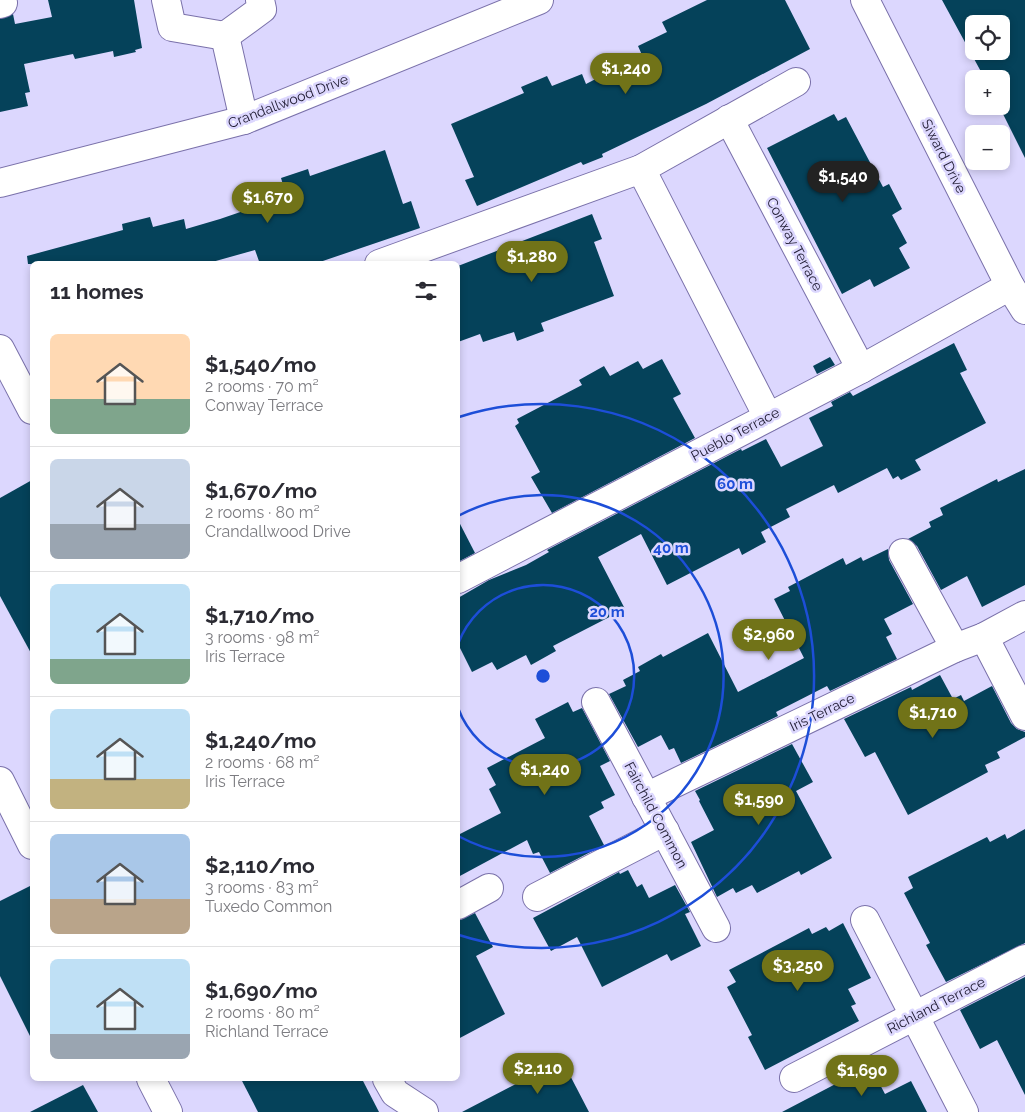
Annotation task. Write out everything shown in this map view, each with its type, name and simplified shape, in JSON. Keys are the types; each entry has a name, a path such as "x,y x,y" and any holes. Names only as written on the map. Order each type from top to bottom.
{"street":[{"path":"0,4 2,0"},
{"path":"166,0 172,27 225,36 262,9 260,0"},
{"name":"Crandallwood Drive","path":"0,183 244,120 539,0"},
{"name":"Siward Drive","path":"865,0 1010,286 1025,310"},
{"path":"225,36 244,120"},
{"path":"388,261 641,169 796,82"},
{"name":"Conway Terrace","path":"729,119 861,368"},
{"path":"641,169 768,417"},
{"name":"Pueblo Terrace","path":"460,578 861,368 1010,286"},
{"path":"0,349 23,372 30,402"},
{"path":"902,553 955,648"},
{"name":"Iris Terrace","path":"646,798 955,648 984,637 1025,615"},
{"path":"984,637 1025,716"},
{"name":"Fairchild Common","path":"596,702 716,928"},
{"path":"0,781 30,841"},
{"path":"538,897 665,831"},
{"path":"460,903 489,888"},
{"path":"865,920 964,1112"},
{"name":"Richland Terrace","path":"794,1078 1025,959"},
{"path":"152,1081 168,1112"},
{"path":"388,1081 395,1093 424,1112"}],"building":[{"path":"48,0 134,0 142,48 135,50 136,52 114,57 113,51 75,59 73,54 24,64 30,92 25,93 28,106 0,112 0,19 13,14 15,24 52,17"},
{"path":"707,0 785,0 810,49 706,104 602,154 603,157 583,165 581,162 477,206 465,180 474,177 451,124 524,93 521,87 547,76 552,86 582,74 586,84 642,55 638,46 667,32 662,22"},
{"path":"942,0 1025,0 1025,158 1004,115 1010,115 1010,70 980,70 975,60 1010,60 1010,15 965,15 965,42"},
{"path":"834,114 838,121 846,117 883,187 889,184 902,209 892,215 907,243 899,248 910,268 874,287 870,279 842,294 767,148"},
{"path":"385,150 403,204 411,201 420,228 323,261 259,261 255,250 216,261 30,261 30,264 28,264 27,256 123,230 122,224 150,217 153,227 184,219 186,229 220,219 255,207 253,198 284,188 281,178 308,169 310,176"},
{"path":"592,214 602,239 594,242 614,296 541,323 544,331 517,341 514,332 483,342 480,334 460,341 460,265"},
{"path":"954,343 967,370 960,373 986,423 915,460 921,470 901,480 898,476 893,479 887,468 838,493 834,485 786,509 790,517 761,532 766,542 742,555 739,548 667,585 641,534 598,557 625,609 553,646 556,651 531,665 526,655 497,670 492,662 472,672 460,648 460,597 489,580 526,565 549,552 547,550 741,449 742,451 766,439 781,467 823,446 809,418 833,406 831,402 850,392 853,396"},
{"path":"830,357 835,365 817,374 813,366"},
{"path":"662,359 681,394 673,398 695,438 552,513 531,477 540,472 515,426 519,423 517,419 582,385 579,380 604,366 610,376 638,361 643,369"},
{"path":"1025,469 1025,585 982,607 967,576 941,590 917,546 908,539 931,527 929,522 943,515 940,508 997,479 998,482"},
{"path":"30,481 30,651 0,596 0,498"},
{"path":"460,524 475,553 460,561"},
{"path":"888,549 889,560 913,604 884,619 892,634 886,637 897,659 830,691 827,686 776,712 778,716 681,763 674,748 669,750 661,735 638,747 609,694 626,686 623,680 640,671 638,667 661,654 663,657 708,633 738,692 804,658 774,599 790,591 788,587 843,558 846,565 861,557 863,561"},
{"path":"940,675 953,699 961,695 964,701 992,686 1011,723 1017,729 1025,732 1025,737 997,752 1000,758 985,765 988,772 908,815 875,752 865,757 844,719 911,687 912,690"},
{"path":"568,702 573,712 582,708 610,761 600,766 615,795 601,802 604,808 589,816 604,845 550,873 539,852 533,854 527,840 460,876 460,834 501,813 489,789 496,785 487,768 545,738 535,719"},
{"path":"792,744 813,782 796,791 832,858 801,875 799,871 757,893 752,885 736,893 733,888 717,897 691,842 714,830 695,791"},
{"path":"1025,829 1025,943 946,982 926,945 930,943 904,893 913,888 908,877 987,837 990,842 1005,834 1007,839"},
{"path":"628,870 637,887 642,884 649,898 675,885 690,912 685,914 701,946 671,961 667,954 602,987 577,937 551,951 533,918 619,872 620,874"},
{"path":"30,886 30,1036 0,976 0,901"},
{"path":"475,913 493,947 476,956 505,1014 460,1038 460,920"},
{"path":"843,923 871,978 848,989 856,1004 851,1006 859,1021 765,1070 748,1037 752,1035 727,987 736,982 729,970 809,928 812,934 826,927 829,931"},
{"path":"1025,977 1025,1095 997,1040 980,1049 960,1010"},
{"path":"562,1060 589,1112 462,1112 514,1085"},
{"path":"870,1066 885,1094 911,1081 927,1112 782,1112"},
{"path":"242,1081 363,1081 379,1112 258,1112"},
{"path":"83,1085 98,1112 30,1112"}]}
